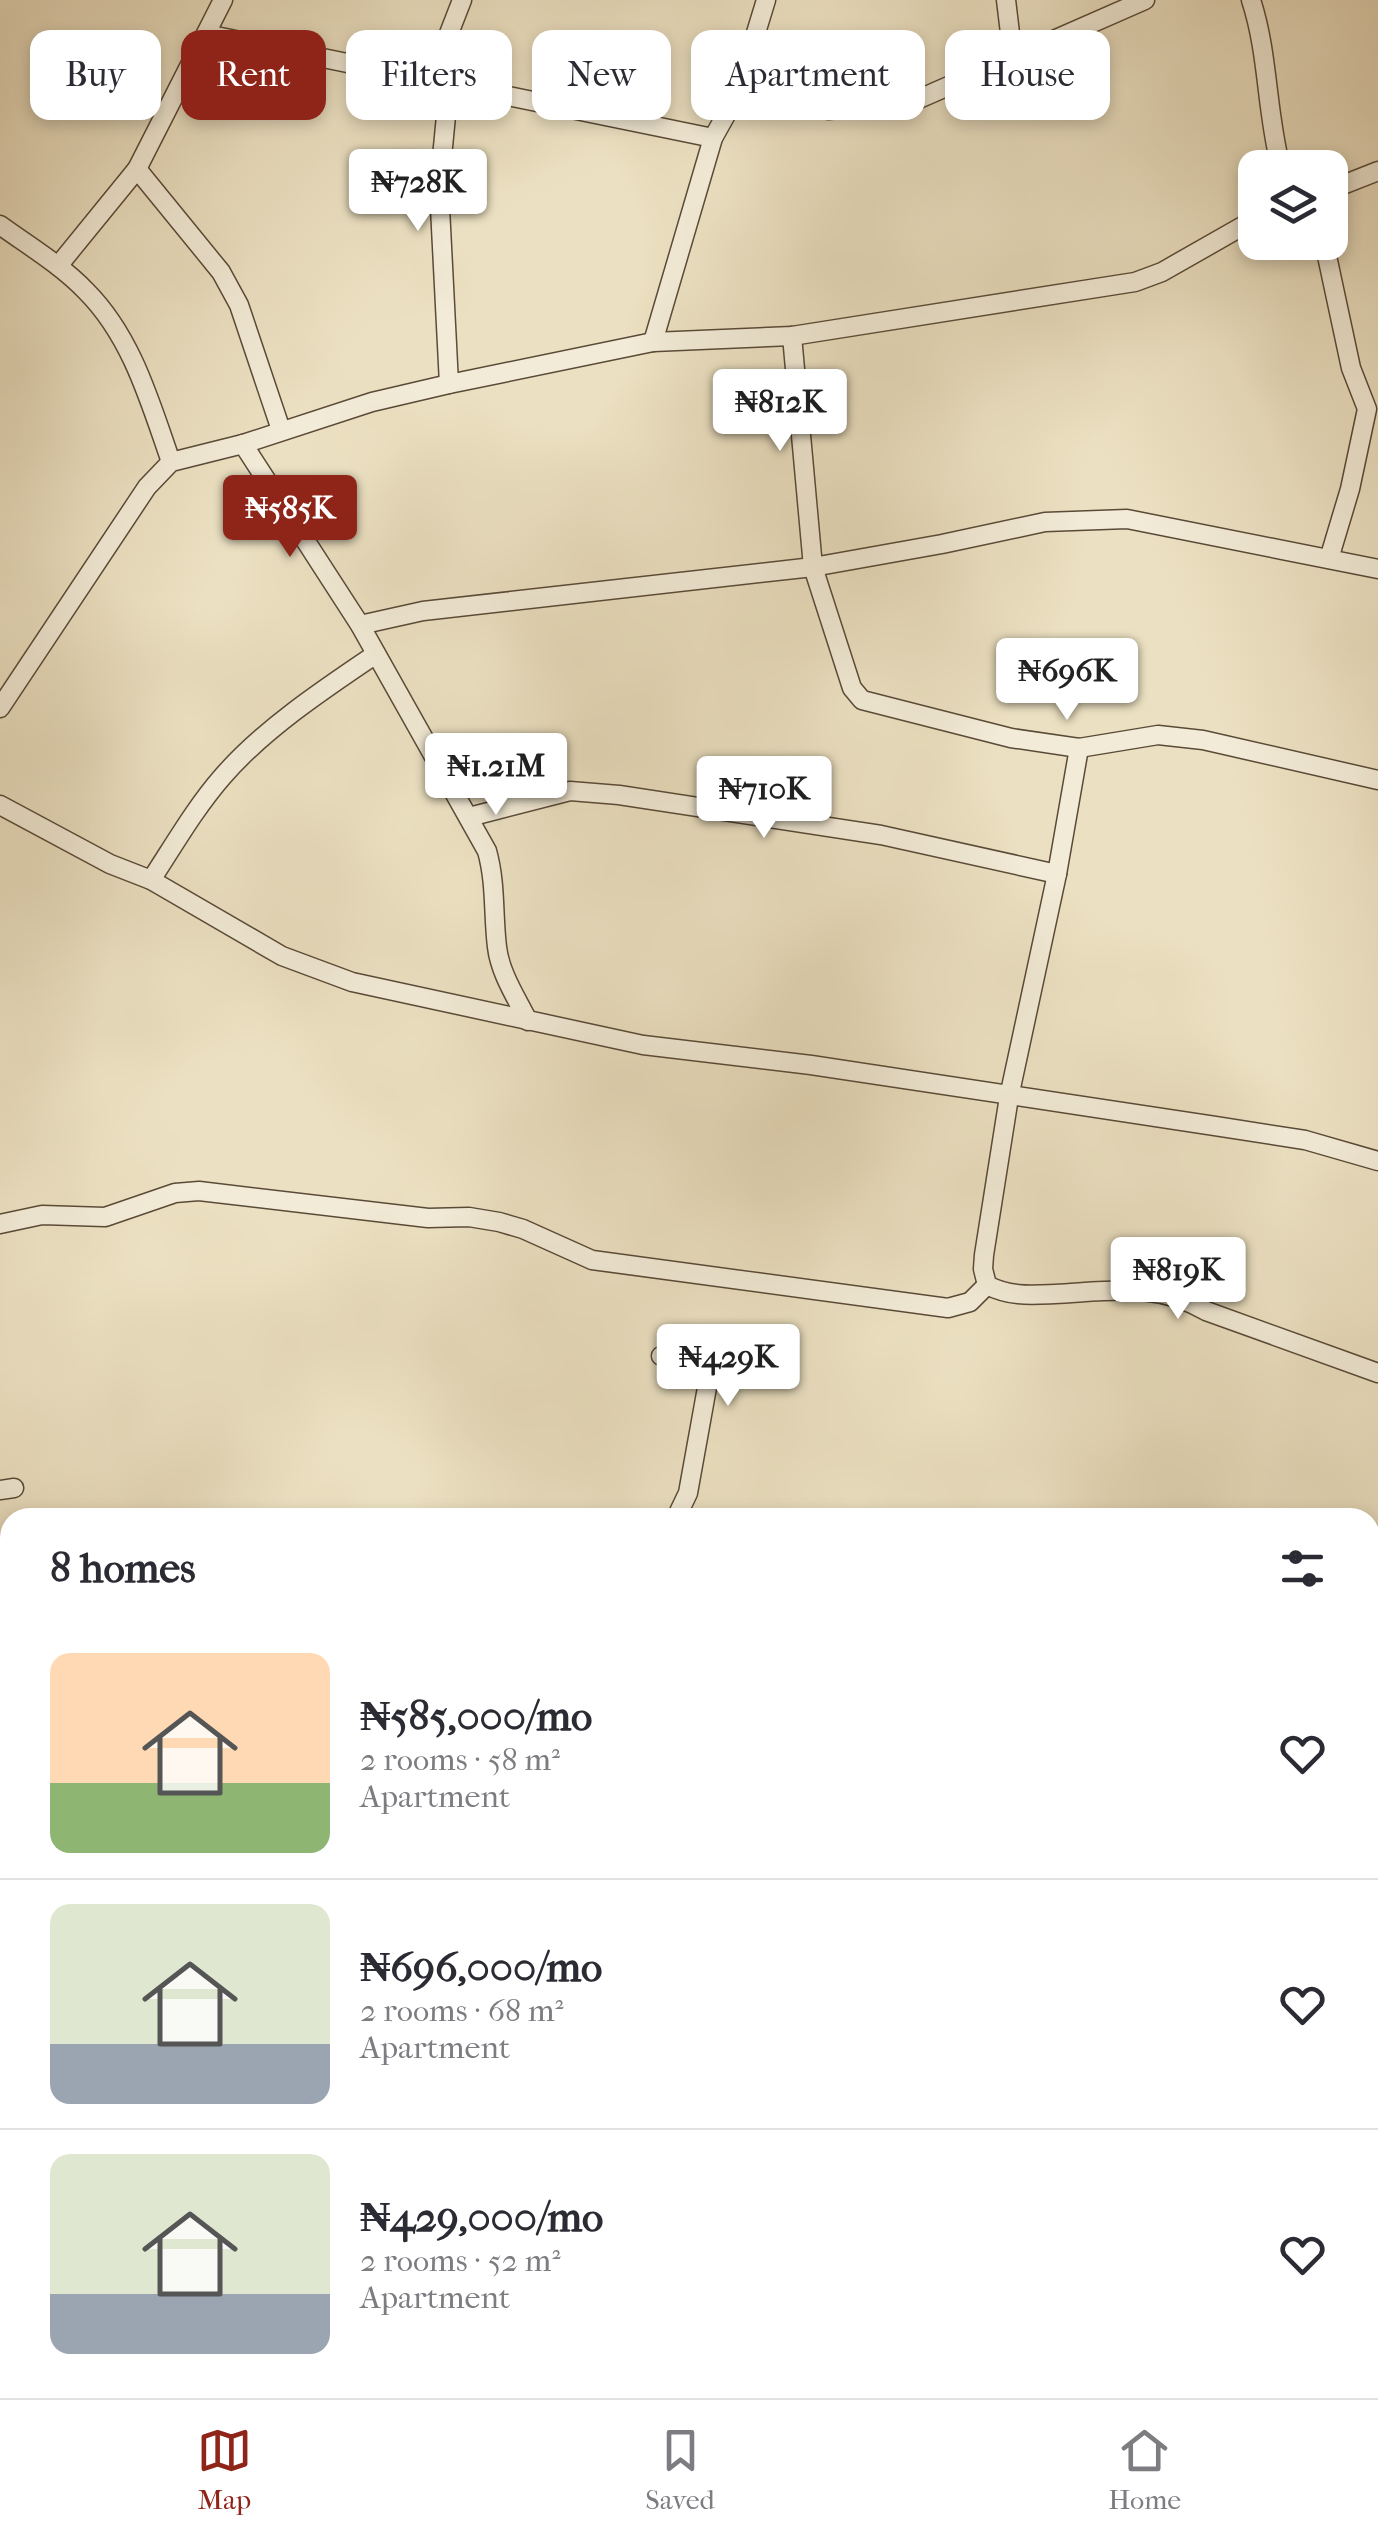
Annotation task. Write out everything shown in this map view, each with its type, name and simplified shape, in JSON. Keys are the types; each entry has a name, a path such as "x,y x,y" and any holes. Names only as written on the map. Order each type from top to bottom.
{"street":[{"path":"208,30 224,0"},
{"path":"450,30 462,0"},
{"path":"757,30 766,0"},
{"path":"1006,0 1010,30"},
{"path":"1077,30 1146,0"},
{"path":"1252,0 1262,34 1277,150"},
{"path":"58,266 137,169 181,83"},
{"path":"512,98 713,138"},
{"path":"446,120 440,188 449,384"},
{"path":"652,342 713,138 723,120"},
{"path":"137,169 230,288 246,323 281,430"},
{"path":"1348,183 1378,171"},
{"path":"0,225 58,266 108,317 148,394 170,462"},
{"path":"0,708 122,523 170,462 243,444 372,402 652,342 792,336 1135,282 1162,272 1238,229"},
{"path":"1328,260 1351,368 1373,407 1329,559"},
{"path":"792,336 813,567 852,688 862,700 1011,738 1079,748 1158,734 1203,740 1378,780"},
{"path":"243,444 360,625 487,851 494,874 497,950 528,1021"},
{"path":"360,625 423,611 813,567 1046,522 1127,519 1378,570"},
{"path":"151,880 226,772 309,700 376,654"},
{"path":"987,1285 984,1255 1009,1097 1057,874 1079,748"},
{"path":"469,817 570,792 619,795 881,835 1057,874"},
{"path":"0,805 110,864 151,880 282,956 352,982 642,1045 810,1065 1305,1140 1378,1161"},
{"path":"0,1224 42,1214 105,1218 175,1193 200,1192 428,1218 499,1222 592,1260 948,1308 970,1302 987,1285"},
{"path":"987,1285 1018,1295 1166,1292 1186,1298 1206,1311 1378,1373"},
{"path":"661,1356 685,1358 702,1368 708,1382 688,1492 681,1508"}]}
